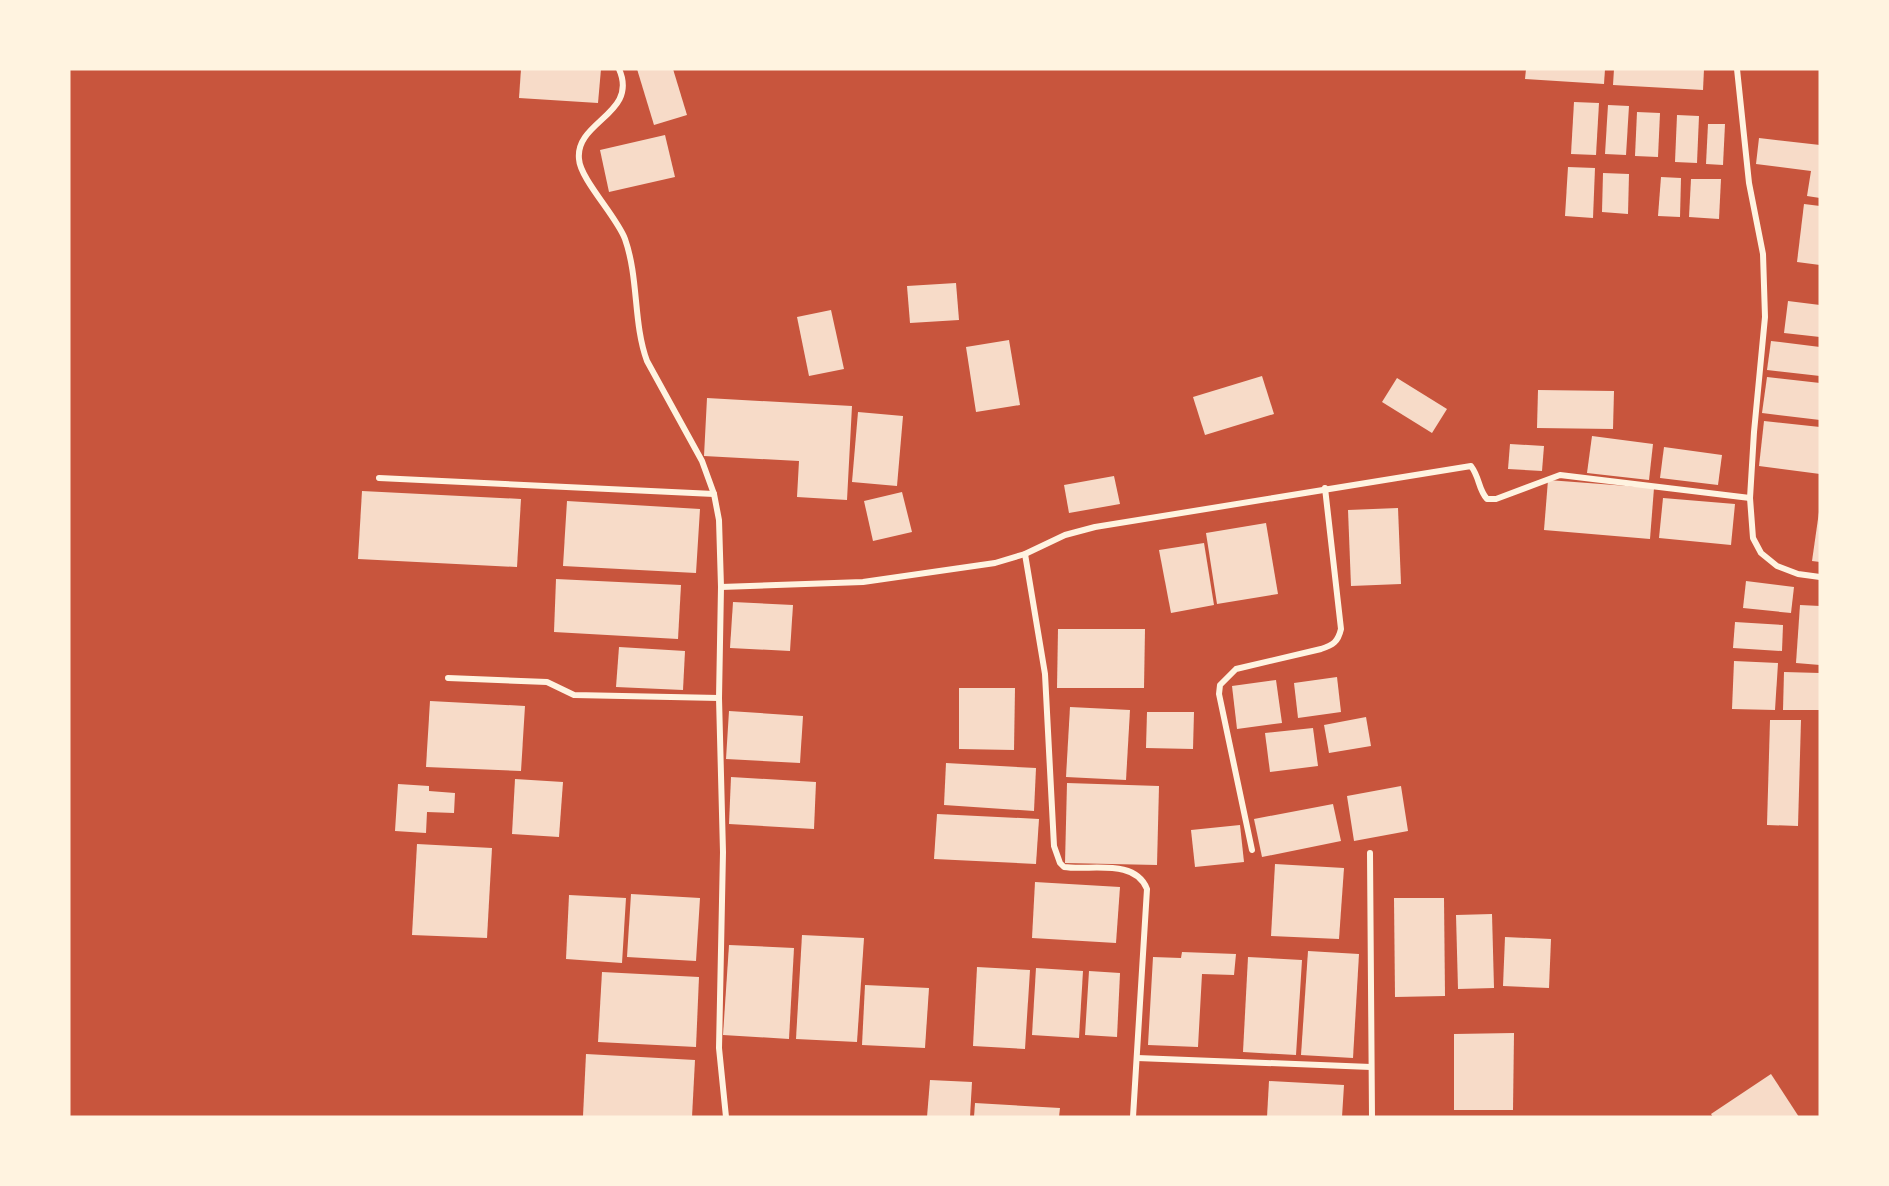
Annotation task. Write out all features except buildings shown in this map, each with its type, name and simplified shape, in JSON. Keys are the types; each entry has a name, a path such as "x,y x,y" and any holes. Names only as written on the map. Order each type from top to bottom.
{"street":[{"path":"619,69 624,86 620,101 591,131 581,145 579,160 624,237 633,271 641,345 647,361 702,461 714,494 719,520 721,586 719,698 723,852 719,1048 726,1117"},
{"path":"1737,69 1749,183 1763,254 1765,317 1750,498 1753,538 1761,553 1777,566 1798,574 1820,577"},
{"path":"721,586 863,582 995,563 1025,554 1065,535 1095,527 1471,466 1478,476 1482,493 1487,499 1496,499 1560,475 1750,498"},
{"path":"379,478 714,494"},
{"path":"1252,850 1219,694 1220,685 1236,669 1332,645 1338,640 1341,629 1325,489"},
{"path":"1025,554 1045,675 1054,846 1057,855 1064,867 1126,870 1137,874 1144,880 1147,889 1133,1117"},
{"path":"448,678 547,682 574,695 719,698"},
{"path":"1371,853 1372,1117"},
{"path":"1137,1058 1371,1067"}]}
